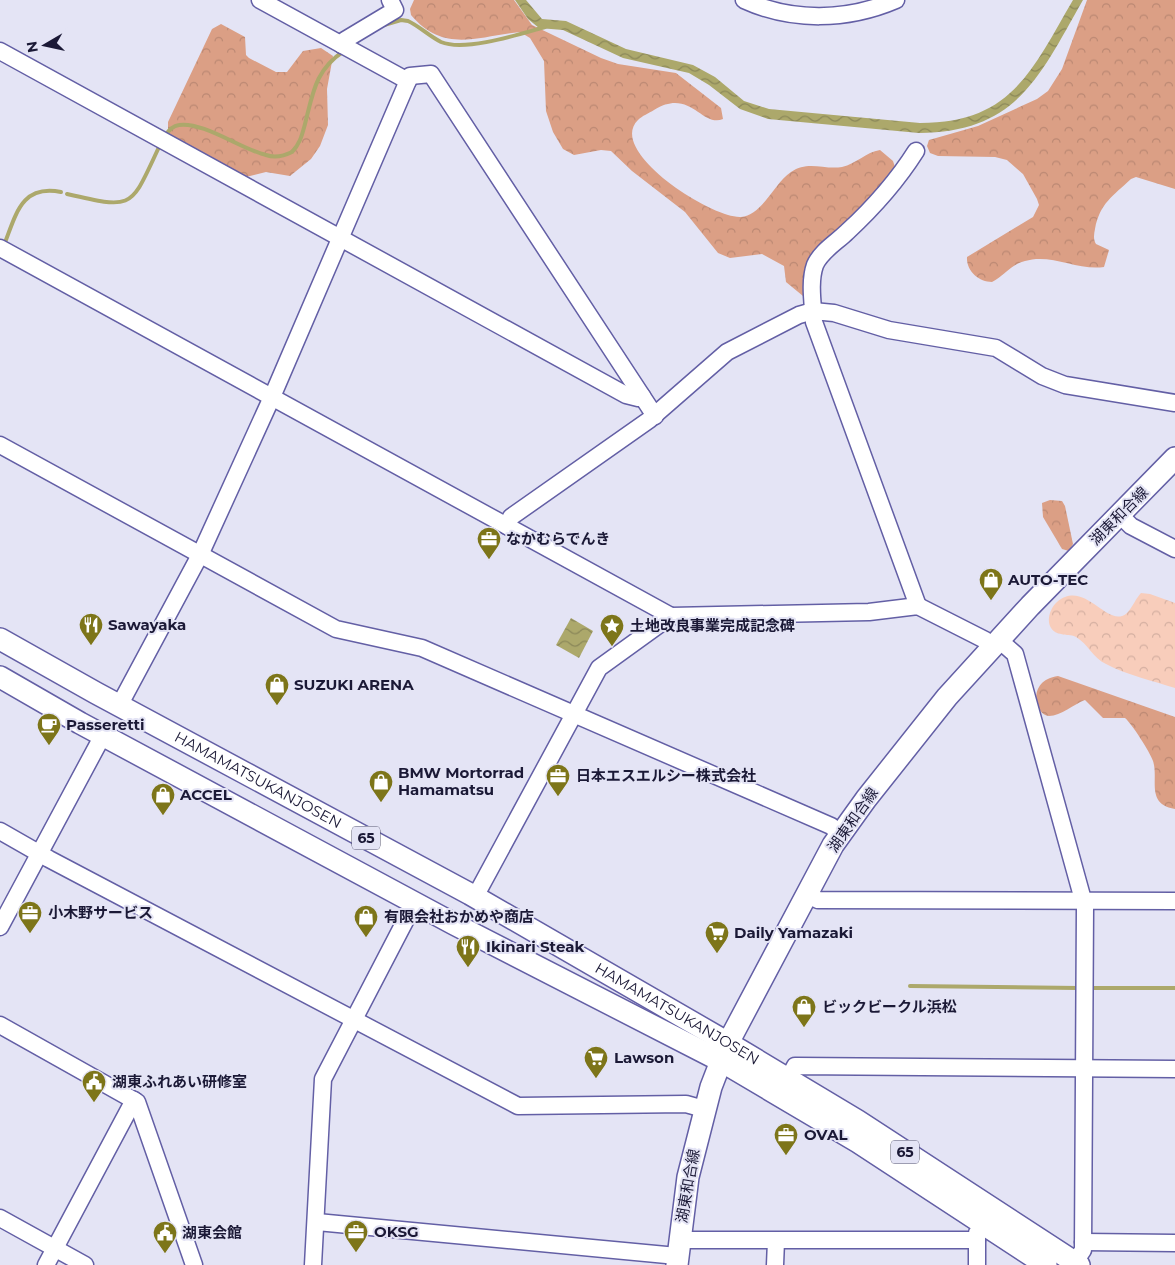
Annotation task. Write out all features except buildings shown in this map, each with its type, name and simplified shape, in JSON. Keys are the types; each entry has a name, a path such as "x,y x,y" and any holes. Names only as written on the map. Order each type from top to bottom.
{"main road":[{"name":"湖東和合線","path":"678,1254 688,1177 704,1109 725,1052 806,894 841,834 936,710 996,643 1175,458"},
{"name":"HAMAMATSUKANJOSEN","path":"0,639 119,706 475,897 725,1052 858,1142 980,1232 1046,1265"},
{"name":"HAMAMATSUKANJOSEN","path":"0,677 415,902 725,1052 788,1079 858,1121 1077,1264"}],"street":[{"path":"260,0 408,80"},
{"path":"342,45 345,40 395,10 390,0"},
{"path":"744,0 786,14 820,17 855,13 896,0"},
{"path":"0,51 626,395 638,398 642,396"},
{"path":"119,706 200,555 272,397 410,76 431,74 655,416"},
{"path":"916,151 895,182 847,233 819,258 813,273 813,312 814,322 918,606"},
{"path":"0,248 671,616 869,612 918,606 1015,654 1085,907 1083,1250 1077,1264"},
{"path":"507,526 511,517 655,416 728,352 799,315 813,312 834,312 894,331 996,348 1042,376 1059,383 1175,403"},
{"path":"0,445 336,629 422,648 831,826 841,834"},
{"path":"1120,515 1131,526 1175,549"},
{"path":"475,897 599,668 671,616"},
{"path":"0,927 104,735"},
{"path":"0,831 518,1106 686,1104 704,1109"},
{"path":"806,894 818,900 1175,900"},
{"path":"313,1265 317,1222 323,1079 415,902"},
{"path":"0,1025 134,1100 140,1106 194,1265"},
{"path":"788,1079 795,1066 1175,1068"},
{"path":"46,1265 134,1100"},
{"path":"0,1218 85,1265"},
{"path":"317,1222 678,1254 776,1241 980,1232 977,1265"},
{"path":"775,1265 776,1241"},
{"path":"1083,1242 1175,1243"}],"green space":[{"path":"414,0 514,0 532,25 601,58 618,64 676,73 721,108 723,119 715,120 708,118 686,105 677,103 666,104 638,120 632,133 637,149 649,165 667,181 708,207 727,215 741,217 756,211 779,183 797,168 810,166 842,167 880,150 893,161 896,170 844,229 806,295 803,296 786,282 784,266 762,254 730,258 718,253 685,212 632,171 611,151 601,150 574,155 563,149 553,132 546,111 544,61 530,38 520,32 462,40 436,35 423,27 411,15 410,9"},
{"path":"1087,0 1175,0 1175,189 1136,177 1131,179 1113,195 1100,213 1094,235 1096,244 1109,250 1104,267 1084,267 1055,260 1035,259 1020,263 992,282 987,282 974,275 967,262 967,257 1033,217 1039,205 1037,199 1023,174 1007,160 995,157 938,156 930,153 927,146 929,140 978,126 1037,99 1048,91 1062,69"},
{"path":"221,24 245,37 246,55 249,58 276,72 287,72 303,51 321,48 333,56 327,89 328,125 320,146 311,159 290,176 266,172 242,178 168,137 168,122 212,29"},
{"path":"1050,500 1062,501 1065,506 1073,544 1069,551 1062,549 1043,517 1042,503"},
{"path":"1141,593 1150,594 1175,603 1175,688 1131,675 1106,664 1076,637 1056,632 1050,625 1049,615 1051,610 1057,602 1067,597 1076,596 1084,598 1108,613 1122,616 1128,612"},
{"path":"1058,676 1175,717 1175,809 1160,802 1156,796 1153,761 1140,738 1125,718 1103,718 1085,700 1054,715 1049,716 1040,710 1036,697 1041,684 1048,679"}],"water":[{"path":"515,0 526,0 542,19 566,21 626,49 693,65 715,77 744,101 769,109 920,123 951,121 977,114 998,103 1016,88 1031,70 1073,0 1083,0 1038,75 1022,94 1003,110 980,122 953,130 919,133 768,119 740,109 709,85 689,73 623,58 563,30 539,28 528,19"},
{"path":"571,618 593,631 579,658 556,645"}],"waterway":[{"path":"384,25 401,20 408,21 432,37 451,45 493,41 545,27"},
{"path":"165,136 174,126 188,125 211,131 269,156 286,155 297,146 304,128 313,92 321,74 334,58 344,51"},
{"path":"67,194 106,202 119,202 128,199 136,192 143,181 160,145"},
{"path":"4,245 17,213 29,197 48,191 61,192"},
{"path":"910,986 1078,988"},
{"path":"1091,988 1175,988"}],"place":[{"name":"なかむらでんき","path":"489,560"},
{"name":"AUTO-TEC","path":"991,601"},
{"name":"Sawayaka","path":"91,646"},
{"name":"土地改良事業完成記念碑","path":"612,647"},
{"name":"SUZUKI ARENA","path":"277,706"},
{"name":"Passeretti","path":"49,746"},
{"name":"日本エスエルシー株式会社","path":"558,797"},
{"name":"BMW Mortorrad Hamamatsu","path":"381,803"},
{"name":"ACCEL","path":"163,816"},
{"name":"小木野サービス","path":"30,934"},
{"name":"有限会社おかめや商店","path":"366,938"},
{"name":"Daily Yamazaki","path":"717,954"},
{"name":"Ikinari Steak","path":"468,968"},
{"name":"ビックビークル浜松","path":"804,1028"},
{"name":"Lawson","path":"596,1079"},
{"name":"湖東ふれあい研修室","path":"94,1103"},
{"name":"OVAL","path":"786,1156"},
{"name":"OKSG","path":"356,1253"},
{"name":"湖東会館","path":"165,1254"}]}
